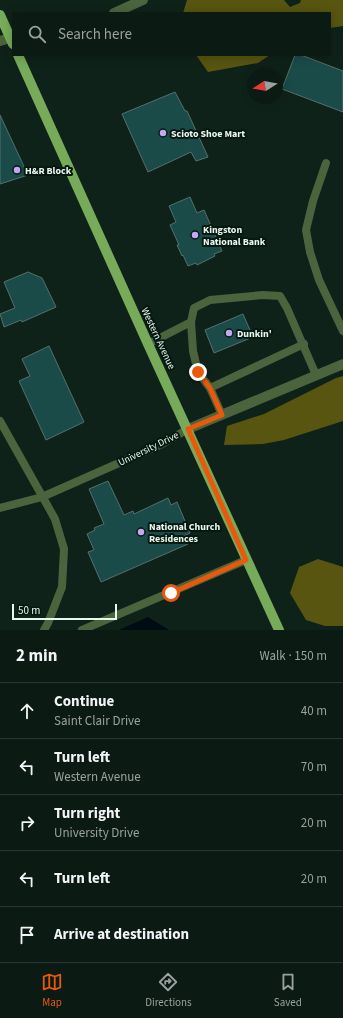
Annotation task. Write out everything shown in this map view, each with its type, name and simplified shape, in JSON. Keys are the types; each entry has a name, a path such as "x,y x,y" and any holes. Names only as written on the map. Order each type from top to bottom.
{"main road":[{"path":"0,15 12,39"},
{"name":"Western Avenue","path":"18,56 279,630"}],"street":[{"path":"116,12 143,0"},
{"path":"0,41 12,39"},
{"name":"University Drive","path":"188,429 343,364"}],"lane":[{"path":"326,163 313,201 306,230 310,252 319,280 343,331"},
{"path":"222,415 210,388 198,372 193,351 191,322 194,308 210,300 263,295 280,296 288,308 316,375"},
{"path":"148,344 191,322"},
{"path":"210,388 304,344"},
{"path":"0,421 54,519 64,549 62,587 44,630"},
{"name":"University Drive","path":"0,508 42,496 162,444 188,429"},
{"path":"82,630 246,560"}],"shaded area":[{"path":"187,0 284,0 290,7 300,3 301,0 343,0 343,26 331,28 331,12 183,12"},
{"path":"197,56 268,56 258,63 208,72"},
{"path":"343,376 343,421 284,440 263,444 224,445 227,426 264,414 336,378"},
{"path":"318,559 343,567 343,626 325,626 306,620 290,593 299,567"},
{"path":"148,617 169,630 119,630"}],"building":[{"path":"295,56 304,56 343,71 343,112 283,89"},
{"name":"Scioto Shoe Mart","path":"175,92 185,111 187,111 208,157 196,161 191,152 148,172 122,114"},
{"path":"0,115 28,175 0,184"},
{"name":"Kingston National Bank","path":"190,197 197,213 204,210 222,251 214,254 215,256 197,265 196,263 188,266 177,245 179,245 170,225 176,222 169,206"},
{"path":"28,272 42,278 56,307 22,322 21,320 4,327 0,314 15,308 4,282"},
{"name":"Dunkin'","path":"243,314 253,337 214,353 205,330"},
{"path":"49,346 84,422 46,440 19,381 30,376 22,359"},
{"name":"National Church Residences","path":"108,481 124,515 133,511 134,514 168,498 171,505 177,502 190,533 184,536 188,544 101,582 88,552 94,550 87,534 95,530 94,528 104,524 89,489"}],"place":[{"name":"Scioto Shoe Mart","path":"163,133"},
{"name":"H&R Block","path":"17,170"},
{"name":"Kingston National Bank","path":"195,235"},
{"name":"Dunkin'","path":"229,333"},
{"name":"National Church Residences","path":"141,532"}],"route":[{"path":"171,593 246,560 188,429 222,415 210,388 198,372"}]}
